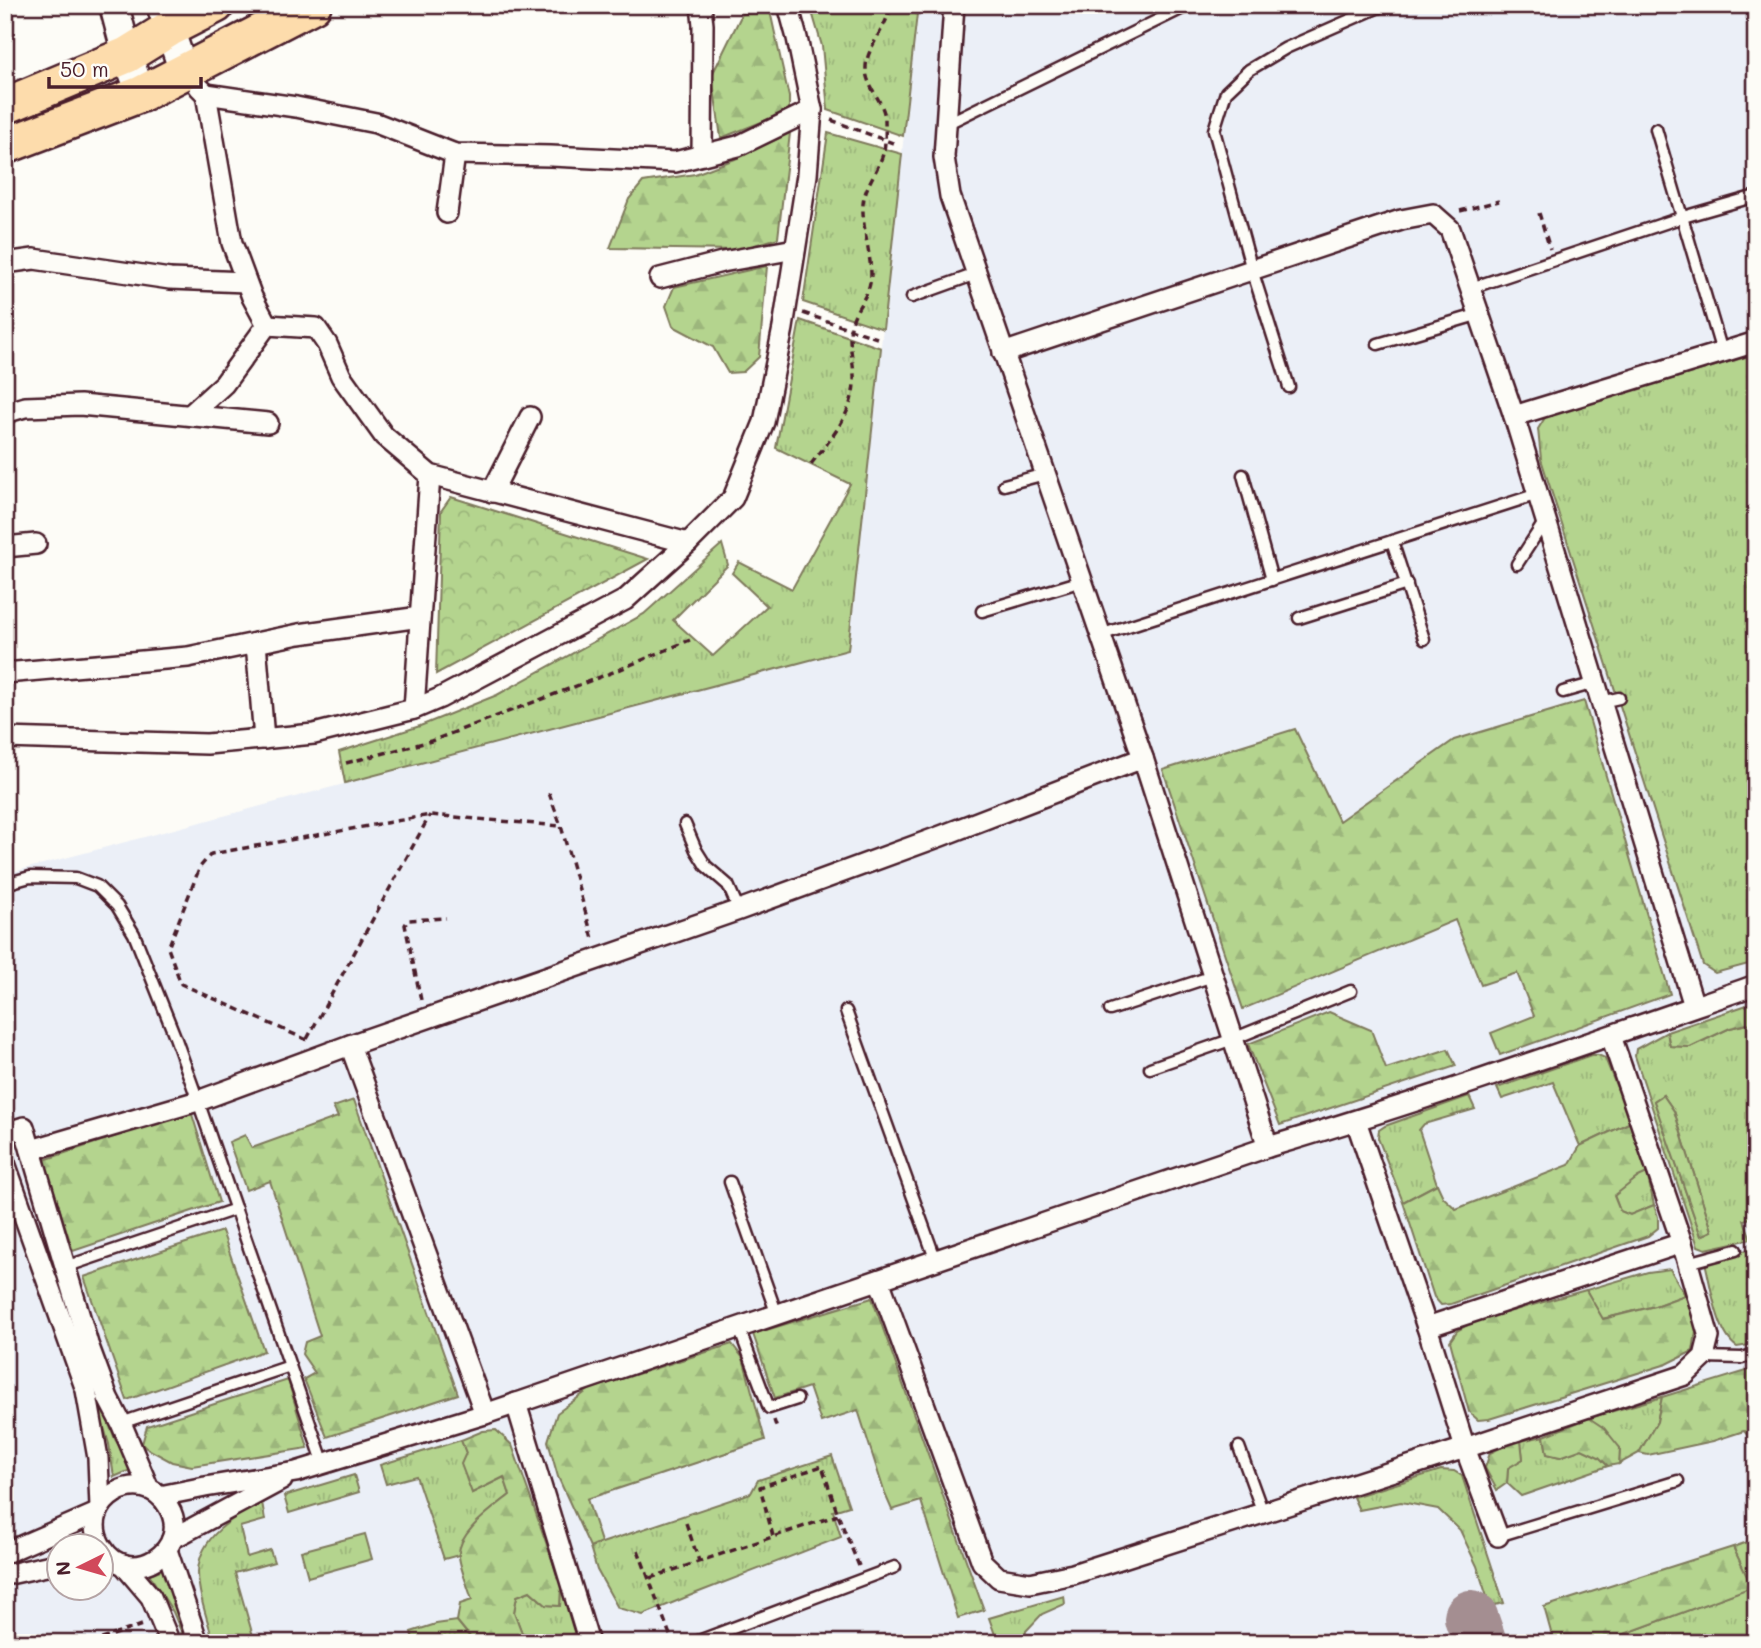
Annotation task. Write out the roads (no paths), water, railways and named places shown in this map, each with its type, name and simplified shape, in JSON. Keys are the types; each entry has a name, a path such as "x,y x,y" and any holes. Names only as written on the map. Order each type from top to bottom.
{"highway":[{"path":"5,106 127,55 165,17 216,5"},
{"path":"5,146 141,94 195,83 313,5"}],"street":[{"path":"114,5 141,94"},
{"path":"701,5 702,155"},
{"path":"5,738 207,744 314,734 414,709 440,698 625,600 688,543 733,498 764,422 783,328 819,114 788,5"},
{"path":"954,5 944,157 950,196 1143,758 1268,1147"},
{"path":"165,17 195,83 232,243 246,282 267,325"},
{"path":"195,83 376,123 455,154 675,162 738,146 819,114"},
{"path":"447,213 455,154"},
{"path":"1003,353 1401,220 1433,214 1450,229 1514,416 1595,683 1610,700 1694,1006"},
{"path":"660,278 722,262 795,249"},
{"path":"5,263 34,259 170,279 246,282"},
{"path":"190,415 224,384 267,325"},
{"path":"267,325 316,328 327,344 341,376 384,436 430,475 688,543"},
{"path":"1514,416 1756,342"},
{"path":"5,413 25,407 80,405 268,423"},
{"path":"492,492 530,417"},
{"path":"414,709 430,475"},
{"path":"5,547 36,544"},
{"path":"5,673 188,657 299,634 420,617"},
{"path":"256,643 264,739"},
{"path":"31,1150 198,1101 350,1045 739,910 1143,758"},
{"path":"5,1553 99,1510 109,1496 121,1489 135,1486 154,1492 205,1486 296,1472 324,1464 485,1414 1268,1147 1356,1121 1756,985"},
{"path":"879,1280 982,1562 999,1578 1030,1583 1073,1574 1685,1375 1704,1357 1709,1338 1682,1243 1611,1036"},
{"path":"350,1045 485,1414"},
{"path":"1356,1121 1427,1326 1465,1448 1498,1536"},
{"path":"5,1133 24,1127 88,1344 108,1398 154,1492 168,1505 173,1515 174,1527 169,1544 160,1557 152,1562 132,1566 116,1559"},
{"path":"5,1163 86,1390 98,1458 99,1510 96,1532"},
{"path":"1427,1326 1682,1243"},
{"path":"516,1403 589,1643"},
{"path":"169,1544 296,1472"},
{"path":"169,1544 198,1643"},
{"path":"116,1564 151,1597 170,1643"},
{"path":"5,1575 46,1566"}],"lane":[{"path":"945,124 1189,5"},
{"path":"1289,387 1252,270 1214,130 1226,92 1249,70 1286,48 1384,5"},
{"path":"1656,129 1722,352"},
{"path":"1471,288 1756,196"},
{"path":"912,297 976,274"},
{"path":"1378,344 1480,314"},
{"path":"1004,485 1045,474"},
{"path":"1243,475 1272,580"},
{"path":"1101,635 1538,494"},
{"path":"1517,564 1545,520"},
{"path":"1392,541 1424,639"},
{"path":"982,611 1082,581"},
{"path":"1299,618 1407,584"},
{"path":"1563,692 1595,683"},
{"path":"685,824 706,866 728,885 739,910"},
{"path":"5,884 30,877 76,878 97,886 117,906 134,934 174,1034 324,1464"},
{"path":"1110,1010 1213,976"},
{"path":"1150,1068 1233,1039 1350,991"},
{"path":"846,1012 936,1261"},
{"path":"730,1182 777,1315"},
{"path":"65,1267 236,1209"},
{"path":"1688,1263 1736,1250"},
{"path":"739,1328 769,1408 797,1399"},
{"path":"1704,1357 1742,1358 1756,1354"},
{"path":"121,1423 290,1366"},
{"path":"1239,1447 1263,1513"},
{"path":"1498,1536 1678,1481"},
{"path":"693,1643 895,1567"}]}
